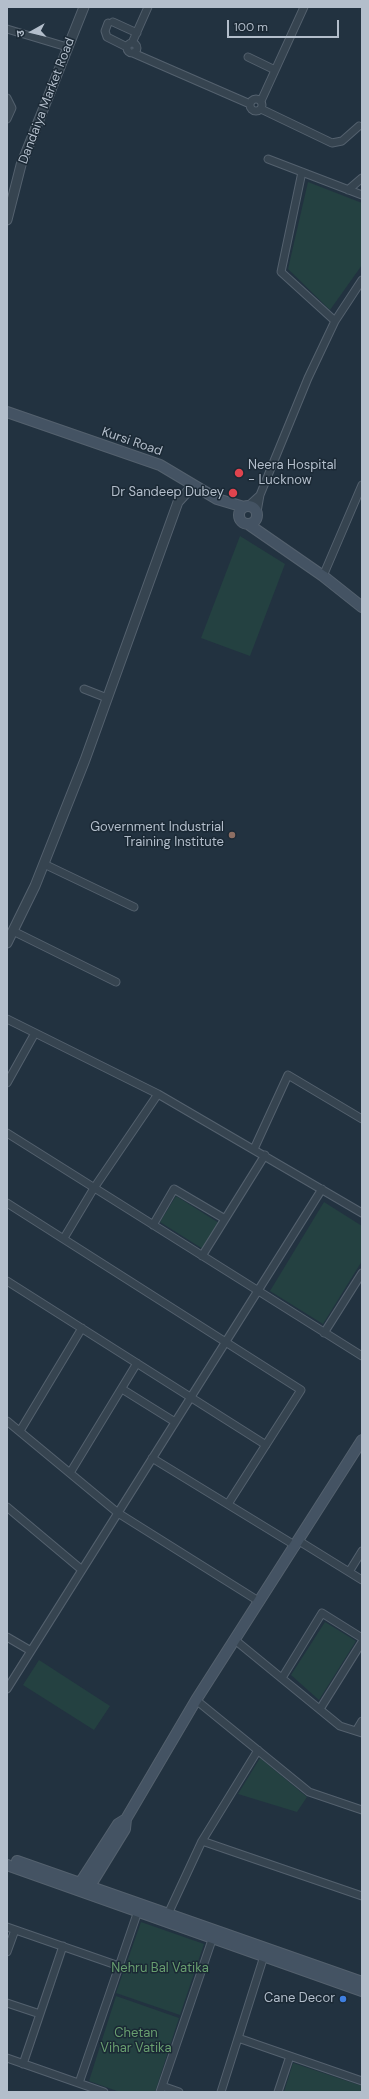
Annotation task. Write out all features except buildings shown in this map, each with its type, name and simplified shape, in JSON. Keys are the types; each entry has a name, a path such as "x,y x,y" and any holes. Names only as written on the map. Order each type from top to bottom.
{"main road":[{"name":"Kursi Road","path":"7,412 160,465 217,500 246,506"},
{"path":"217,500 239,517 242,522 254,518"},
{"path":"239,517 240,511 246,506 253,507 254,518 266,538 323,576 362,607"},
{"path":"83,1888 118,1824 126,1819 196,1700 260,1602 362,1440"},
{"path":"7,1858 138,1911 362,1982"},
{"path":"7,1865 168,1914 264,1956 362,1991"}],"street":[{"name":"Dandaiya Market Road","path":"7,220 21,165 84,7"},
{"path":"130,45 148,7"},
{"path":"137,33 111,23 105,31 107,36 137,47 137,50 133,53 250,104 253,110 261,105 304,7"},
{"path":"8,30 67,47"},
{"path":"248,57 276,70"},
{"path":"7,98 12,108 7,119"},
{"path":"261,105 332,143 342,141 359,126"},
{"path":"268,159 362,195"},
{"path":"302,172 281,272 335,321"},
{"path":"348,190 362,178"},
{"path":"254,518 260,495 308,378 335,321 362,280"},
{"path":"323,576 362,485"},
{"path":"7,943 44,864 107,698 178,502 189,490 199,488"},
{"path":"246,506 260,495"},
{"path":"84,689 107,698"},
{"path":"44,864 134,907"},
{"path":"13,931 116,982"},
{"path":"7,1020 158,1094 265,1155 362,1213"},
{"path":"7,1083 35,1033"},
{"path":"254,1149 288,1075 362,1119"},
{"path":"64,1238 94,1188 158,1094"},
{"path":"7,1133 362,1356"},
{"path":"202,1256 265,1155"},
{"path":"153,1225 174,1188 225,1219"},
{"path":"7,1689 322,1189"},
{"path":"7,1203 301,1390 228,1504"},
{"path":"324,1333 362,1273"},
{"path":"7,1281 266,1445"},
{"path":"20,1431 82,1328"},
{"path":"70,1473 137,1363"},
{"path":"122,1389 175,1422"},
{"path":"7,1421 118,1513 260,1602"},
{"path":"152,1458 228,1504 362,1580"},
{"path":"7,1507 82,1570"},
{"path":"349,1572 362,1551"},
{"path":"282,1678 322,1613 362,1638"},
{"path":"7,1637 31,1651"},
{"path":"235,1640 340,1726 359,1732 362,1721"},
{"path":"320,1709 362,1642"},
{"path":"196,1700 310,1792 362,1810"},
{"path":"168,1914 202,1841 258,1750"},
{"path":"202,1841 362,1896"},
{"path":"79,2083 138,1911"},
{"path":"7,1927 119,1966"},
{"path":"7,1952 15,1930"},
{"path":"180,2092 161,2089 214,1934"},
{"path":"23,2064 63,1946"},
{"path":"221,2092 264,1956"},
{"path":"7,2003 40,2014"},
{"path":"238,2038 362,2080"},
{"path":"278,2092 290,2056"},
{"path":"7,2058 104,2092"}],"green space":[{"path":"308,182 362,203 362,265 330,310 288,269"},
{"path":"240,536 285,564 250,656 201,638"},
{"path":"176,1196 219,1223 203,1249 160,1222"},
{"path":"324,1202 362,1226 362,1261 323,1324 270,1291"},
{"path":"325,1622 356,1641 319,1700 291,1675"},
{"path":"39,1660 110,1706 94,1730 23,1685"},
{"path":"260,1758 307,1797 297,1812 238,1794"},
{"name":"Nehru Bal Vatika","path":"141,1922 204,1944 180,2015 116,1993"},
{"name":"Chetan Vihar Vatika","path":"116,1996 179,2018 155,2092 120,2092 89,2081"},
{"path":"293,2063 362,2086 362,2092 284,2092"}],"place":[{"name":"Neera Hospital - Lucknow","path":"239,473"},
{"name":"Dr Sandeep Dubey","path":"233,493"},
{"name":"Government Industrial Training Institute","path":"232,835"},
{"name":"Cane Decor","path":"343,1999"}]}
